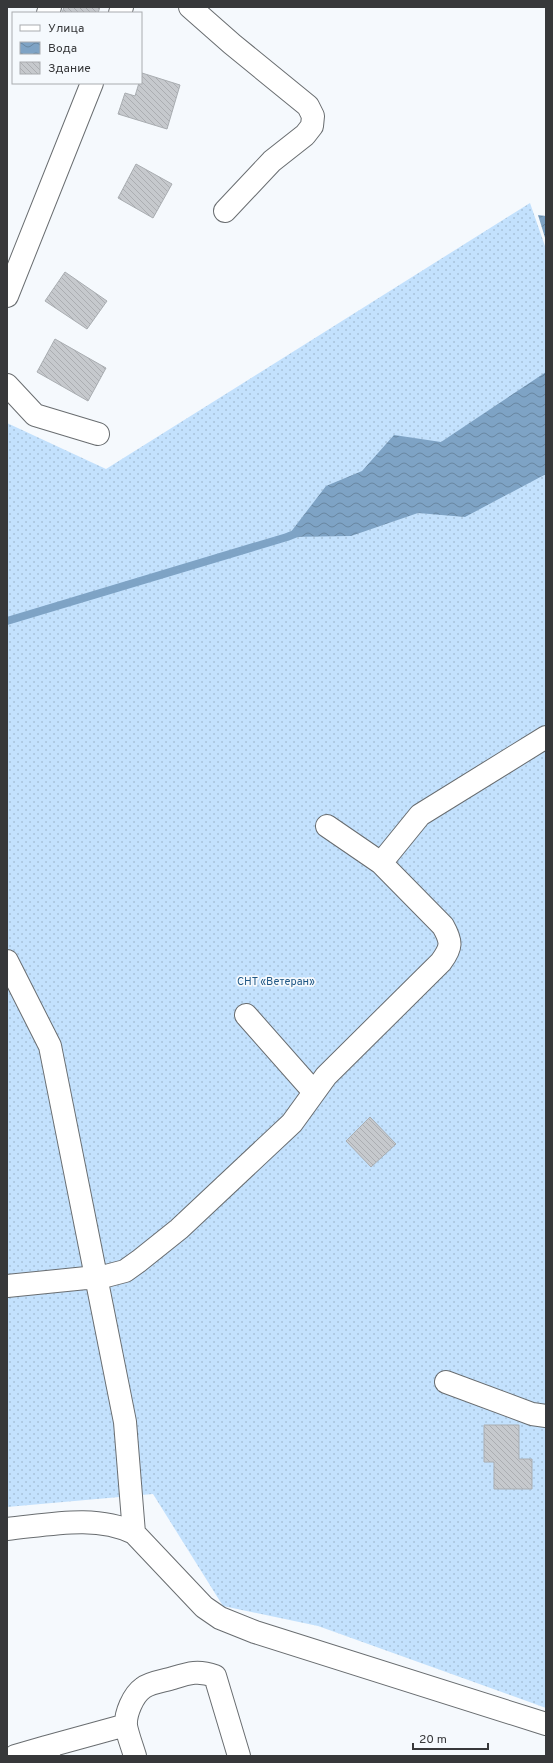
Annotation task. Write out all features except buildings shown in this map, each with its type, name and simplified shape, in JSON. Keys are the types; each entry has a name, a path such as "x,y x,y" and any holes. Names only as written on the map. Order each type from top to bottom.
{"street":[{"path":"190,7 232,44 308,106 313,116 312,126 305,135 272,161 225,211"},
{"path":"7,296 92,84"},
{"path":"7,385 35,415 98,434"},
{"path":"381,863 420,815 546,737"},
{"path":"7,1286 96,1277 125,1271 179,1229 292,1122 326,1076 441,962 449,952 450,938 443,926 381,863 327,826"},
{"path":"7,961 50,1046 125,1422 134,1534"},
{"path":"246,1015 314,1092"},
{"path":"446,1382 532,1414 546,1416"},
{"path":"7,1529 90,1522 121,1527 134,1534 204,1607 220,1618 255,1632 546,1724"},
{"path":"135,1756 126,1725 130,1708 136,1696 144,1687 193,1672 204,1672 215,1676 239,1756"},
{"path":"15,1756 48,1752 126,1725"}],"green space":[{"name":"СНТ «Ветеран»","path":"530,203 546,249 546,1708 318,1626 223,1606 153,1494 7,1507 7,423 106,469"}],"water":[{"path":"538,215 546,216 546,241"},
{"path":"546,372 546,474 465,517 418,513 351,536 287,537 326,486 362,471 394,435 441,442"}],"waterway":[{"path":"7,621 297,533"}]}
